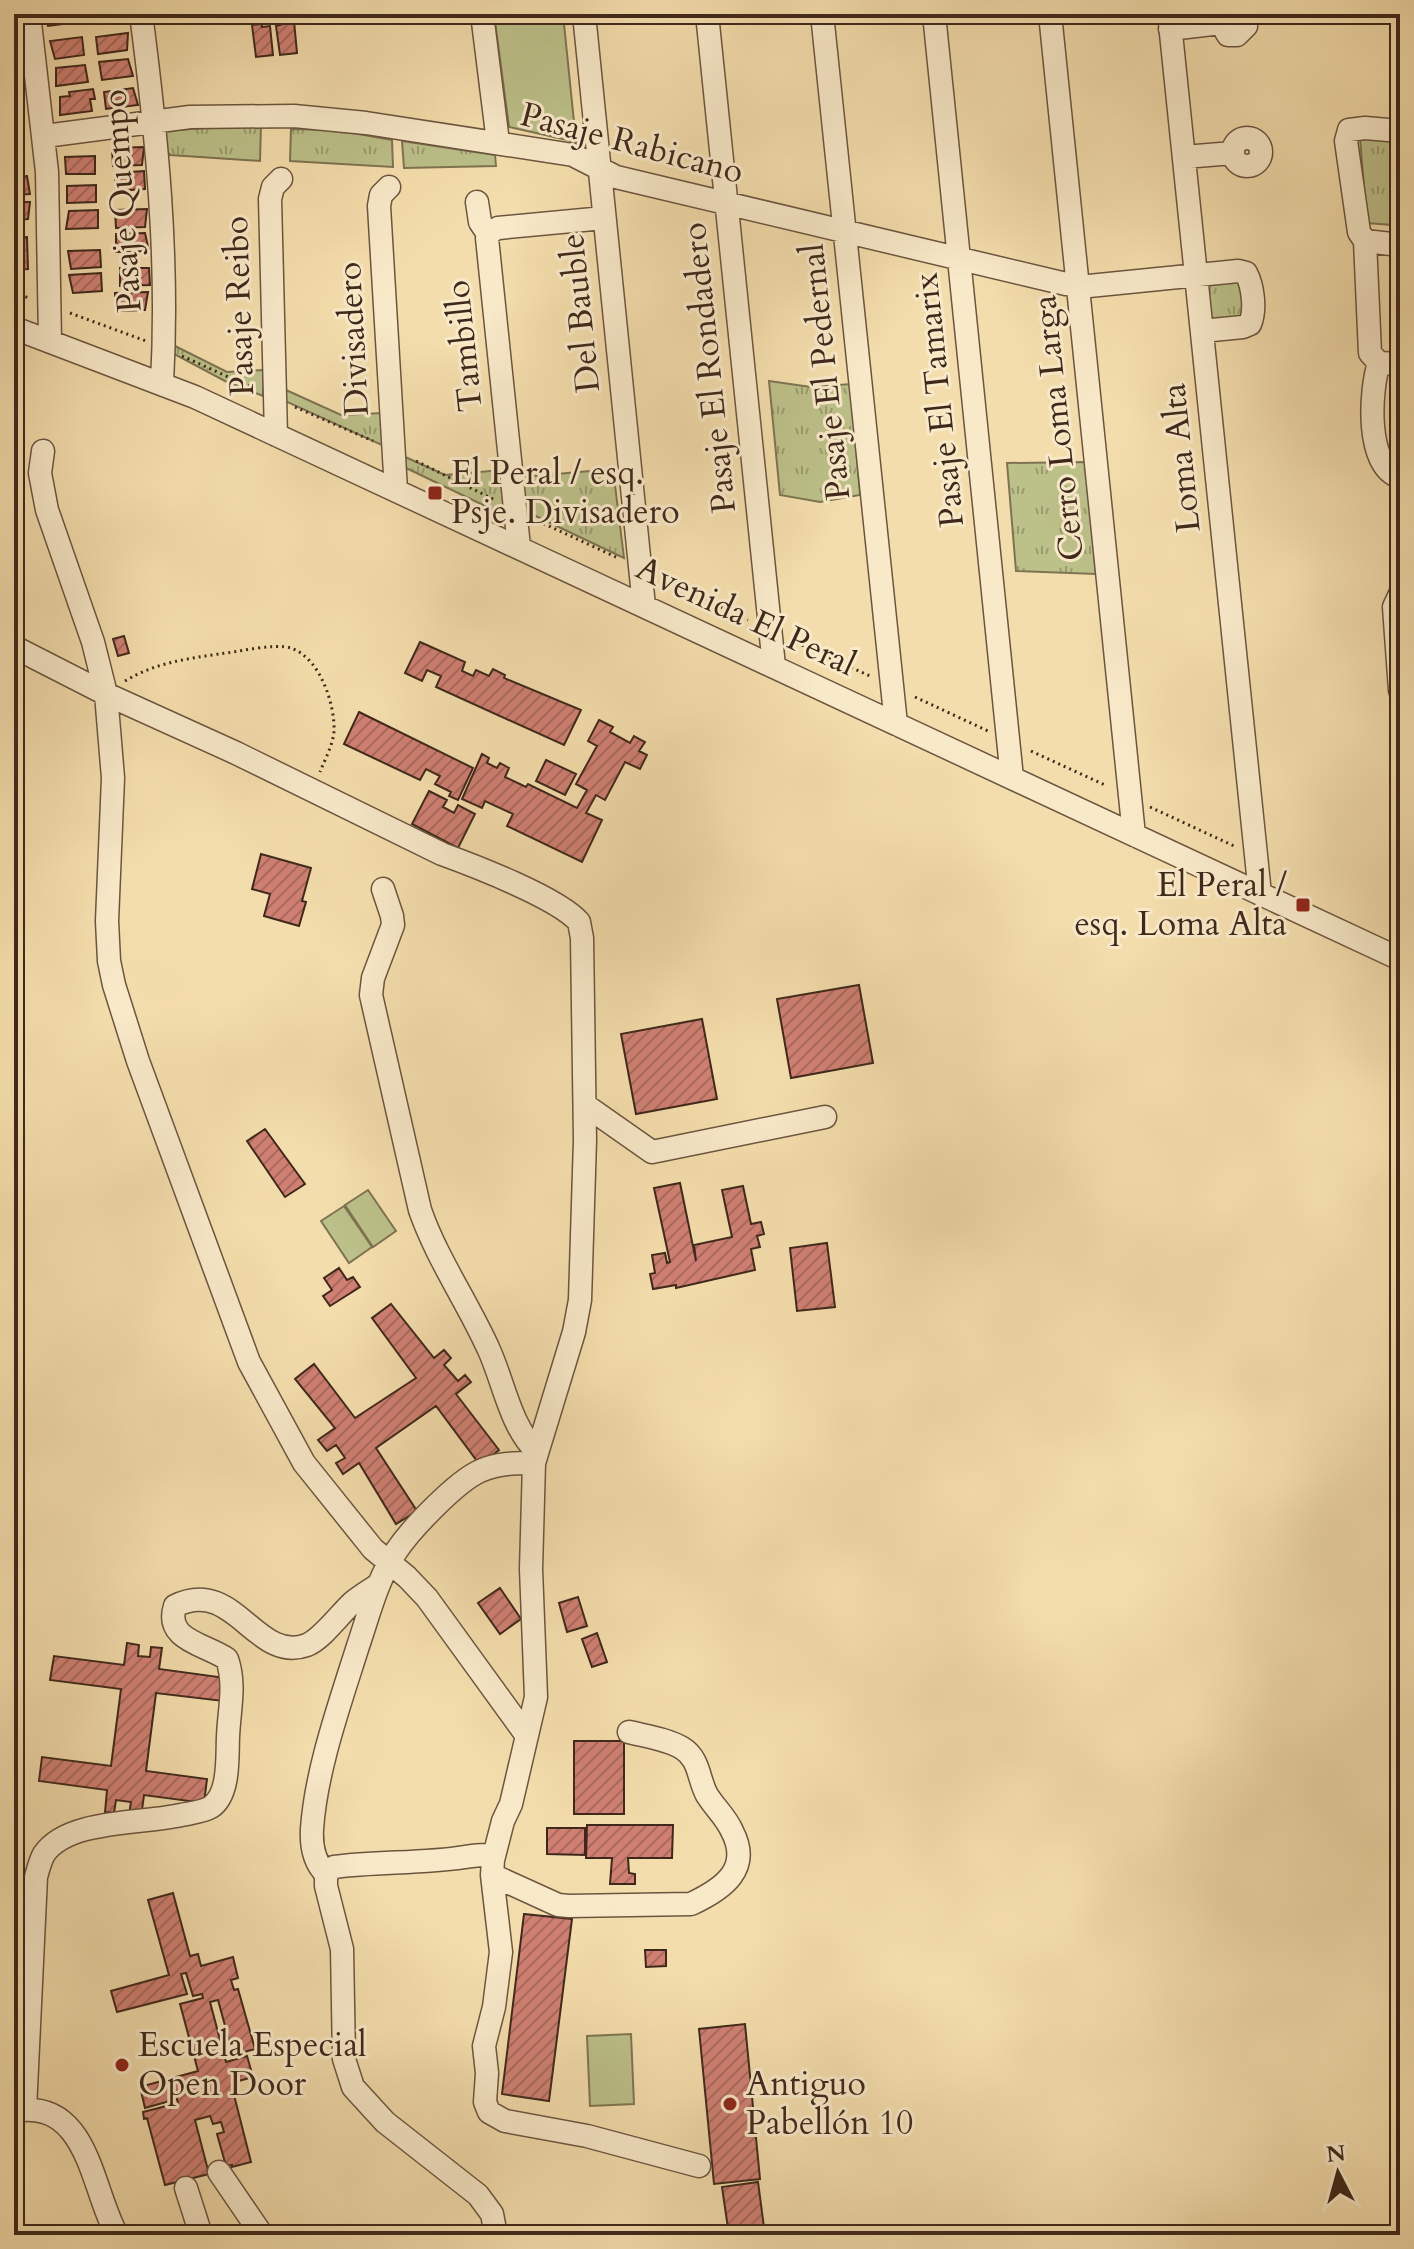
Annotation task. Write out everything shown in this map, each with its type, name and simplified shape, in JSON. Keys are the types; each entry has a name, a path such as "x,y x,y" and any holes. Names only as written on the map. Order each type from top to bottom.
{"street":[{"path":"29,14 45,136 50,341"},
{"name":"Pasaje Quempo","path":"141,14 154,121 164,295 162,383"},
{"path":"482,14 498,142"},
{"name":"Del Bauble","path":"584,14 644,606"},
{"name":"Pasaje El Rondadero","path":"707,14 774,666"},
{"name":"Pasaje El Pedernal","path":"822,14 896,724"},
{"name":"Pasaje El Tamarix","path":"934,14 1012,778"},
{"name":"Cerro Loma Larga","path":"1050,14 1134,835"},
{"path":"1170,21 1223,19 1228,35 1237,35 1245,30 1245,18"},
{"name":"Loma Alta","path":"1170,21 1260,894"},
{"name":"Pasaje Rabicano","path":"45,136 226,115 294,116 366,123 573,155 616,177 1078,286 1242,271 1249,277 1253,319 1247,326 1202,331"},
{"path":"1400,131 1349,130 1346,141 1359,232 1365,241 1370,353 1390,364 1374,378 1371,417 1382,463 1391,474 1400,477"},
{"path":"1184,157 1233,153"},
{"name":"Pasaje Reibo","path":"276,435 270,199 273,187 281,179"},
{"name":"Divisadero","path":"389,187 381,195 379,206 396,490"},
{"name":"Tambillo","path":"477,202 480,222 488,234 519,547"},
{"name":"Tambillo","path":"488,234 498,228 604,218"},
{"path":"1365,241 1400,245"},
{"name":"Avenida El Peral","path":"14,328 162,383 1400,959"},
{"path":"43,451 40,473 47,510 93,642 106,694 113,778 107,921 109,961 138,1061 249,1362 304,1463 373,1549 427,1598 527,1736"},
{"path":"1400,594 1394,607 1400,690"},
{"path":"14,647 442,854 472,864 547,901 579,922 582,938 585,1105 580,1300 574,1332 535,1457 531,1569 537,1687 493,1868"},
{"path":"383,889 393,925 373,978 371,995 420,1210 489,1350 520,1429 535,1457"},
{"path":"585,1105 652,1152 825,1117"},
{"path":"326,1874 317,1864 312,1828 323,1766 378,1585 388,1564 414,1529 473,1475 535,1457"},
{"path":"117,2235 90,2164 71,2129 52,2115 20,2111 36,1877 43,1856 70,1833 193,1812 212,1806 221,1793 226,1771 233,1677 227,1659 182,1637 174,1629 172,1615 175,1606 190,1599 207,1598 272,1642 299,1647 311,1644 356,1599 378,1585"},
{"path":"493,1868 558,1905 569,1906 691,1904 709,1896 734,1877 740,1856 734,1833 707,1795 691,1755 680,1746 629,1732"},
{"path":"496,2235 492,2214 478,2195 385,2122 353,2087 344,2059 342,1949 326,1886 326,1874 330,1868 488,1855 493,1868 501,1952 494,2007 484,2046 487,2073 485,2102 489,2112 501,2120 587,2136 699,2166"},
{"path":"219,2172 262,2235"},
{"path":"186,2188 201,2235"}],"path":[{"path":"106,694 136,674 165,663 274,647 290,648 313,666 326,691 333,719 334,734 314,791"}],"green space":[{"path":"494,14 563,14 576,142 509,127"},
{"path":"261,124 260,161 170,155 167,151 165,131"},
{"path":"291,129 336,130 392,140 393,167 290,161"},
{"path":"1360,138 1400,142 1392,225 1367,223"},
{"path":"402,141 495,155 496,166 404,168"},
{"path":"1243,278 1247,323 1210,326 1207,281"},
{"path":"175,346 227,372 263,370 263,396 225,381 174,354"},
{"path":"769,381 811,387 851,384 860,495 820,502 780,495"},
{"path":"286,390 341,415 383,413 384,446 285,401"},
{"path":"403,456 445,475 502,470 506,516 404,467"},
{"path":"1086,462 1096,574 1016,571 1007,463"},
{"path":"613,469 624,558 525,511 522,477"},
{"path":"368,1190 396,1231 373,1247 345,1205"},
{"path":"344,1206 372,1247 349,1263 321,1221"},
{"path":"631,2034 634,2104 590,2106 587,2036"}],"building":[{"path":"49,14 79,14 80,22 48,26"},
{"path":"294,21 297,53 280,55 276,26"},
{"path":"262,24 262,27 270,26 273,55 256,57 252,25"},
{"path":"128,33 127,50 98,54 96,37"},
{"path":"82,37 84,55 55,59 50,41"},
{"path":"128,59 133,76 102,80 99,62"},
{"path":"85,65 88,82 56,86 56,68"},
{"path":"133,88 138,105 106,109 104,92"},
{"path":"93,89 95,99 90,99 92,111 60,115 60,97 70,96 69,92"},
{"path":"24,132 24,150 14,151 14,133"},
{"path":"144,147 142,165 113,166 112,148"},
{"path":"95,156 95,174 66,174 65,157"},
{"path":"144,171 145,189 116,191 115,173"},
{"path":"27,176 30,194 14,195 14,177"},
{"path":"96,185 96,202 67,203 67,186"},
{"path":"14,202 30,202 28,219 14,220"},
{"path":"147,209 145,227 116,228 115,210"},
{"path":"98,210 98,228 66,229 69,211"},
{"path":"145,233 149,251 116,252 116,234"},
{"path":"27,237 28,269 14,270 14,238"},
{"path":"100,250 101,267 71,269 68,251"},
{"path":"120,268 149,268 150,285 120,286"},
{"path":"101,273 102,291 73,293 69,275"},
{"path":"148,292 145,310 116,311 115,293"},
{"path":"124,636 129,653 118,656 113,639"},
{"path":"420,642 465,662 462,671 473,676 476,670 489,676 493,669 505,675 504,678 581,710 564,745 436,687 441,676 427,670 422,681 405,673"},
{"path":"359,712 473,768 458,800 449,796 451,792 435,784 440,776 426,769 420,780 344,744"},
{"path":"599,720 613,727 610,732 630,743 634,736 645,742 639,751 647,755 640,769 625,762 605,800 596,795 586,813 602,820 582,862 507,826 513,814 485,801 482,808 462,799 482,754 489,758 487,763 497,768 500,763 509,768 505,777 526,787 528,784 577,808 587,790 576,784 597,746 588,741"},
{"path":"546,760 576,774 565,795 536,781"},
{"path":"429,791 447,800 443,807 454,813 458,805 475,814 458,848 412,824"},
{"path":"261,854 311,868 299,926 264,916 270,894 252,889"},
{"path":"859,985 873,1063 791,1078 777,999"},
{"path":"702,1019 717,1099 636,1114 621,1034"},
{"path":"265,1129 305,1184 285,1197 247,1141"},
{"path":"680,1183 696,1261 694,1245 732,1237 722,1190 743,1186 751,1224 761,1222 764,1234 757,1236 760,1247 751,1249 755,1270 676,1288 676,1285 653,1289 650,1274 655,1273 652,1255 665,1253 667,1263 670,1262 654,1188"},
{"path":"827,1243 835,1307 797,1311 790,1248"},
{"path":"339,1268 347,1280 353,1277 360,1287 330,1306 323,1296 332,1290 324,1278"},
{"path":"391,1304 434,1358 444,1350 451,1358 444,1365 458,1381 465,1375 471,1382 456,1394 499,1450 480,1465 436,1406 376,1448 417,1511 396,1524 359,1463 343,1474 336,1463 345,1458 336,1445 327,1451 318,1440 335,1428 295,1379 314,1364 355,1418 416,1378 372,1318"},
{"path":"500,1588 521,1619 500,1634 478,1603"},
{"path":"578,1597 587,1626 567,1632 559,1603"},
{"path":"597,1633 607,1662 592,1667 582,1639"},
{"path":"127,1643 139,1645 138,1656 150,1657 151,1647 162,1648 159,1669 226,1678 223,1701 156,1693 146,1771 207,1779 204,1803 144,1795 141,1817 129,1815 131,1802 116,1800 114,1813 105,1812 107,1790 39,1781 42,1757 111,1766 121,1689 50,1680 54,1656 124,1665"},
{"path":"574,1741 624,1741 624,1814 574,1814"},
{"path":"587,1825 673,1825 672,1858 628,1858 629,1873 635,1874 635,1884 610,1884 612,1858 586,1858"},
{"path":"547,1828 585,1828 585,1855 547,1854"},
{"path":"173,1893 190,1956 198,1954 201,1966 233,1957 238,1978 231,1980 234,1990 238,1989 255,2049 233,2055 218,2000 210,2002 226,2062 247,2056 253,2077 235,2082 238,2094 234,2095 251,2162 226,2166 217,2134 224,2132 221,2122 213,2124 210,2116 195,2120 209,2174 165,2185 143,2112 178,2103 177,2099 145,2108 140,2087 198,2071 180,2004 203,1998 202,1994 193,1996 186,1973 181,1974 187,1994 117,2012 111,1991 169,1975 148,1900"},
{"path":"524,1914 572,1919 549,2101 502,2094"},
{"path":"645,1950 666,1950 666,1966 646,1967"},
{"name":"Antiguo Pabellón 10","path":"745,2024 760,2179 714,2184 699,2029"},
{"path":"758,2182 765,2235 729,2235 722,2187"}],"place":[{"name":"El Peral / esq. Psje. Divisadero","path":"435,493"},
{"name":"El Peral / esq. Loma Alta","path":"1303,905"},
{"name":"Escuela Especial Open Door","path":"122,2065"},
{"name":"Antiguo Pabellón 10","path":"730,2104"}]}
